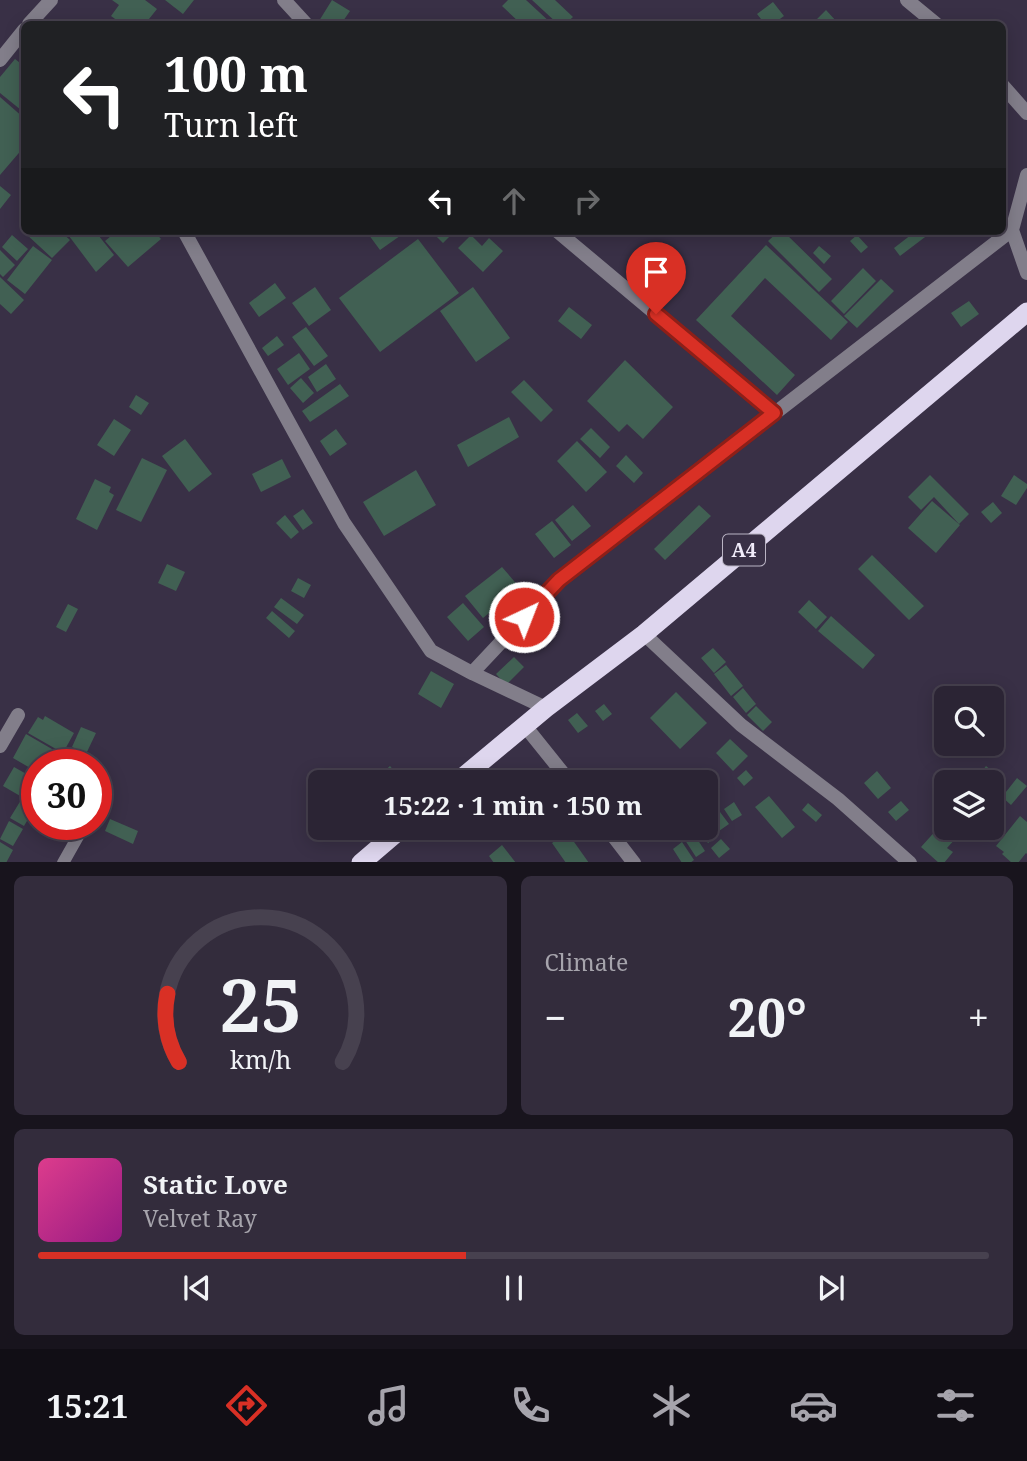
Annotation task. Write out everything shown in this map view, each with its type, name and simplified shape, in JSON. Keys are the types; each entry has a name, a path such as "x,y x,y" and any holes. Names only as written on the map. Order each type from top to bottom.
{"highway":[{"name":"A4","path":"472,770 546,708 644,634 1027,312"},
{"path":"369,860 390,840"}],"street":[{"path":"34,21 51,0"},
{"path":"284,0 303,21"},
{"path":"907,0 932,21"},
{"path":"0,60 21,36"},
{"path":"1006,89 1027,113"},
{"path":"1027,175 1012,230 1027,272"},
{"path":"1006,235 1012,230"},
{"path":"186,235 344,523 431,651 546,708"},
{"path":"562,235 774,413"},
{"path":"472,673 559,580 1005,235"},
{"path":"644,634 741,724 838,799 909,862"},
{"path":"0,746 19,715"},
{"path":"525,726 560,770"},
{"path":"616,840 633,862"}],"lane":[{"path":"64,862 76,840"}],"building":[{"path":"112,0 145,0 157,9 147,21 118,21 111,16 119,5"},
{"path":"165,0 194,0 183,14"},
{"path":"332,0 350,11 343,21 319,21"},
{"path":"508,0 526,0 549,21 518,21 502,6"},
{"path":"532,0 555,0 573,17 568,21 555,21"},
{"path":"773,2 784,16 777,21 763,21 757,14"},
{"path":"826,10 836,21 815,21"},
{"path":"15,59 21,64 21,110 0,93 0,77"},
{"path":"0,97 21,115 21,150 0,175"},
{"path":"0,186 11,195 0,209"},
{"path":"12,235 28,249 17,261 2,247"},
{"path":"27,235 64,235 70,240 52,258"},
{"path":"98,235 114,255 96,272 69,236"},
{"path":"112,235 158,235 161,239 128,267 105,241"},
{"path":"369,235 401,235 380,250"},
{"path":"435,235 451,235 443,243"},
{"path":"471,235 482,246 489,238 503,251 483,272 458,248"},
{"path":"775,235 787,235 832,279 819,292 768,241"},
{"path":"857,235 868,247 861,253 850,241"},
{"path":"911,235 928,235 900,256 894,248"},
{"path":"418,239 459,293 380,352 339,298"},
{"path":"766,245 848,322 831,340 765,278 731,316 795,375 777,395 696,320"},
{"path":"33,246 52,260 25,294 7,280"},
{"path":"819,246 831,256 824,264 813,253"},
{"path":"0,250 15,265 3,277 0,274"},
{"path":"669,251 682,263 674,272 661,259"},
{"path":"863,268 876,281 844,314 831,301"},
{"path":"0,277 24,300 11,314 0,304"},
{"path":"881,279 894,291 857,328 844,316"},
{"path":"275,283 286,298 259,317 249,303"},
{"path":"315,287 331,310 309,326 292,303"},
{"path":"473,287 510,338 476,362 440,311"},
{"path":"969,301 979,314 961,327 951,313"},
{"path":"569,307 592,325 581,339 558,321"},
{"path":"306,327 328,356 314,366 292,337"},
{"path":"277,336 284,345 268,356 262,348"},
{"path":"299,353 310,369 288,385 277,369"},
{"path":"625,360 673,407 643,439 627,424 619,432 587,401"},
{"path":"326,364 336,379 317,392 308,377"},
{"path":"301,378 314,393 303,403 290,388"},
{"path":"524,380 553,410 541,422 511,392"},
{"path":"340,384 349,396 310,422 302,411"},
{"path":"136,395 149,403 141,415 129,407"},
{"path":"509,417 519,437 468,467 457,445"},
{"path":"114,419 131,430 114,456 97,445"},
{"path":"591,428 610,447 600,458 580,439"},
{"path":"336,429 347,444 330,456 320,441"},
{"path":"185,439 212,474 189,492 162,456"},
{"path":"577,441 607,472 586,492 557,461"},
{"path":"626,455 643,473 634,483 616,466"},
{"path":"142,458 167,470 141,522 116,510"},
{"path":"282,459 291,477 261,492 252,474"},
{"path":"416,470 436,505 384,536 363,502"},
{"path":"930,475 969,514 959,524 934,497 921,510 908,497"},
{"path":"1014,475 1027,484 1016,505 1001,496"},
{"path":"95,479 111,487 109,492 114,495 97,530 76,519"},
{"path":"932,501 960,525 936,553 908,528"},
{"path":"993,502 1002,513 991,523 981,512"},
{"path":"573,505 591,526 572,541 555,520"},
{"path":"699,505 711,516 665,560 654,549"},
{"path":"303,509 313,523 303,530 293,516"},
{"path":"285,515 299,532 291,539 276,523"},
{"path":"552,521 571,545 554,558 535,534"},
{"path":"872,555 924,606 909,620 858,569"},
{"path":"167,564 185,572 176,591 158,583"},
{"path":"502,567 520,588 483,618 465,596"},
{"path":"298,578 311,585 304,598 291,591"},
{"path":"281,598 304,615 297,624 274,607"},
{"path":"809,600 827,617 816,629 798,612"},
{"path":"463,603 484,627 468,641 447,617"},
{"path":"68,604 78,609 66,632 56,627"},
{"path":"272,611 295,631 289,638 266,618"},
{"path":"831,616 875,655 863,669 818,631"},
{"path":"713,648 726,662 714,673 701,658"},
{"path":"514,657 524,667 506,685 496,674"},
{"path":"726,665 743,686 731,696 714,674"},
{"path":"431,671 454,684 441,708 418,694"},
{"path":"743,688 756,704 746,713 733,697"},
{"path":"676,692 707,723 680,749 650,718"},
{"path":"604,704 612,714 603,721 595,711"},
{"path":"756,706 772,722 763,731 747,715"},
{"path":"577,713 588,726 578,733 568,720"},
{"path":"45,716 74,733 65,749 56,749 28,733 38,717 43,720"},
{"path":"81,727 96,733 88,749 72,747"},
{"path":"26,734 52,749 21,749 21,763 13,758"},
{"path":"730,739 748,756 733,771 716,753"},
{"path":"14,767 21,771 21,796 3,786"},
{"path":"746,770 753,778 744,786 737,778"},
{"path":"877,771 891,788 878,799 864,783"},
{"path":"1017,778 1027,786 1011,805 1004,799 1004,794"},
{"path":"769,796 795,827 782,838 755,807"},
{"path":"21,800 21,824 10,818"},
{"path":"901,801 909,810 896,821 888,812"},
{"path":"734,802 742,815 732,821 724,809"},
{"path":"808,803 822,815 816,822 802,810"},
{"path":"720,812 729,824 719,831 718,830"},
{"path":"1020,816 1027,822 1027,854 1019,862 1011,862 1002,854 1004,852 996,846 1004,840 1004,836"},
{"path":"112,820 138,831 133,844 112,834"},
{"path":"9,821 21,828 13,846 0,839"},
{"path":"934,833 934,840 954,840 947,848 953,852 945,862 938,862 921,847"},
{"path":"721,839 730,849 719,858 711,848"},
{"path":"556,840 573,840 588,862 565,862 552,843"},
{"path":"685,840 698,840 705,851 696,857"},
{"path":"0,842 13,850 7,862 0,862"},
{"path":"682,842 694,860 681,862 673,849"},
{"path":"502,845 515,862 493,862 489,856"}],"route":[{"path":"524,617 559,580 774,413 656,314"}]}
